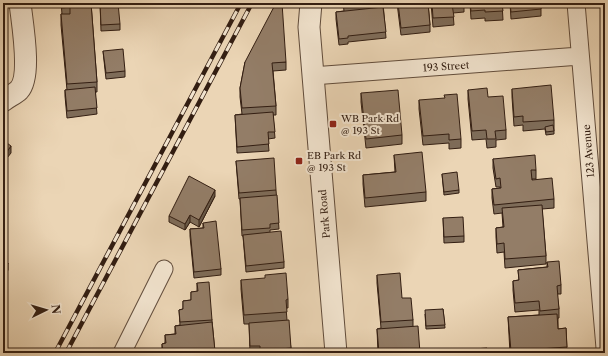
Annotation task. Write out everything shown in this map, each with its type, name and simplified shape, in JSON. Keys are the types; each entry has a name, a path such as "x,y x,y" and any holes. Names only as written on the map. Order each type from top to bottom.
{"street":[{"path":"7,98 25,78 20,3"},
{"name":"Park Road","path":"311,3 309,27 312,76 336,353"},
{"name":"123 Avenue","path":"576,3 605,348"},
{"name":"193 Street","path":"312,76 580,56"},
{"path":"122,353 164,269"}],"building":[{"path":"61,3 91,3 97,82 67,84 61,14 70,14 70,7 62,8"},
{"path":"100,3 118,3 120,24 101,25"},
{"path":"276,3 282,3 286,62 272,63 276,106 242,108 240,88 245,62"},
{"path":"344,3 384,3 344,7"},
{"path":"398,3 428,3 430,25 401,28"},
{"path":"432,3 464,3 452,4 454,17 433,18"},
{"path":"470,3 502,3 503,11 471,11"},
{"path":"510,3 541,3 541,9 511,12"},
{"path":"383,7 386,32 348,36 348,38 339,39 336,12"},
{"path":"123,49 125,71 106,73 103,51"},
{"path":"551,85 554,120 523,122 523,116 514,117 512,89"},
{"path":"95,87 97,108 67,111 65,90"},
{"path":"487,88 488,97 503,96 506,130 495,131 496,139 487,139 486,130 472,131 468,90"},
{"path":"398,90 402,135 366,139 361,93"},
{"path":"457,94 461,139 449,140 449,134 423,136 419,100 445,98 444,95"},
{"path":"273,112 275,132 268,132 269,144 237,147 235,115"},
{"path":"553,125 554,131 546,132 545,127"},
{"path":"3,140 11,146 3,157"},
{"path":"422,152 426,192 365,198 363,175 396,172 394,155"},
{"path":"535,155 536,170 531,170 532,180 552,178 554,199 494,205 492,189 501,188 500,178 496,179 493,159"},
{"path":"274,158 276,190 239,193 236,161"},
{"path":"457,172 459,190 444,192 442,174"},
{"path":"189,176 215,190 199,220 190,215 185,224 169,216"},
{"path":"277,195 279,223 270,224 270,228 242,230 240,198"},
{"path":"4,201 6,224 3,224"},
{"path":"542,205 546,256 505,259 504,243 497,244 496,228 504,227 502,208"},
{"path":"463,217 464,236 444,237 443,218"},
{"path":"216,221 221,269 194,272 190,229 204,228 203,223"},
{"path":"281,231 284,262 246,266 243,235"},
{"path":"3,252 6,254 3,260"},
{"path":"3,261 8,263 3,274"},
{"path":"559,261 561,285 557,286 559,309 540,311 539,301 515,303 513,281 519,280 518,270 548,267 547,262"},
{"path":"286,273 288,299 286,300 287,312 244,315 241,280 265,278 265,275"},
{"path":"400,273 402,298 411,298 413,320 381,322 377,275"},
{"path":"209,282 212,320 180,322 179,310 183,309 183,301 191,300 191,292 198,291 197,283"},
{"path":"443,309 445,325 426,326 425,310"},
{"path":"557,314 558,329 566,328 567,347 511,351 508,317"},
{"path":"289,320 291,348 260,351 260,346 250,346 249,323"},
{"path":"212,322 215,351 196,353 163,353 162,344 166,343 165,335 176,334 175,326"},
{"path":"418,326 420,353 379,353 377,329"},
{"path":"487,348 488,353 474,353 474,349"},
{"path":"568,351 568,353 547,353"}],"railway":[{"path":"55,353 241,3"},
{"path":"66,353 252,3"}],"place":[{"name":"WB Park Rd @ 193 St","path":"333,124"},
{"name":"EB Park Rd @ 193 St","path":"299,161"}]}
